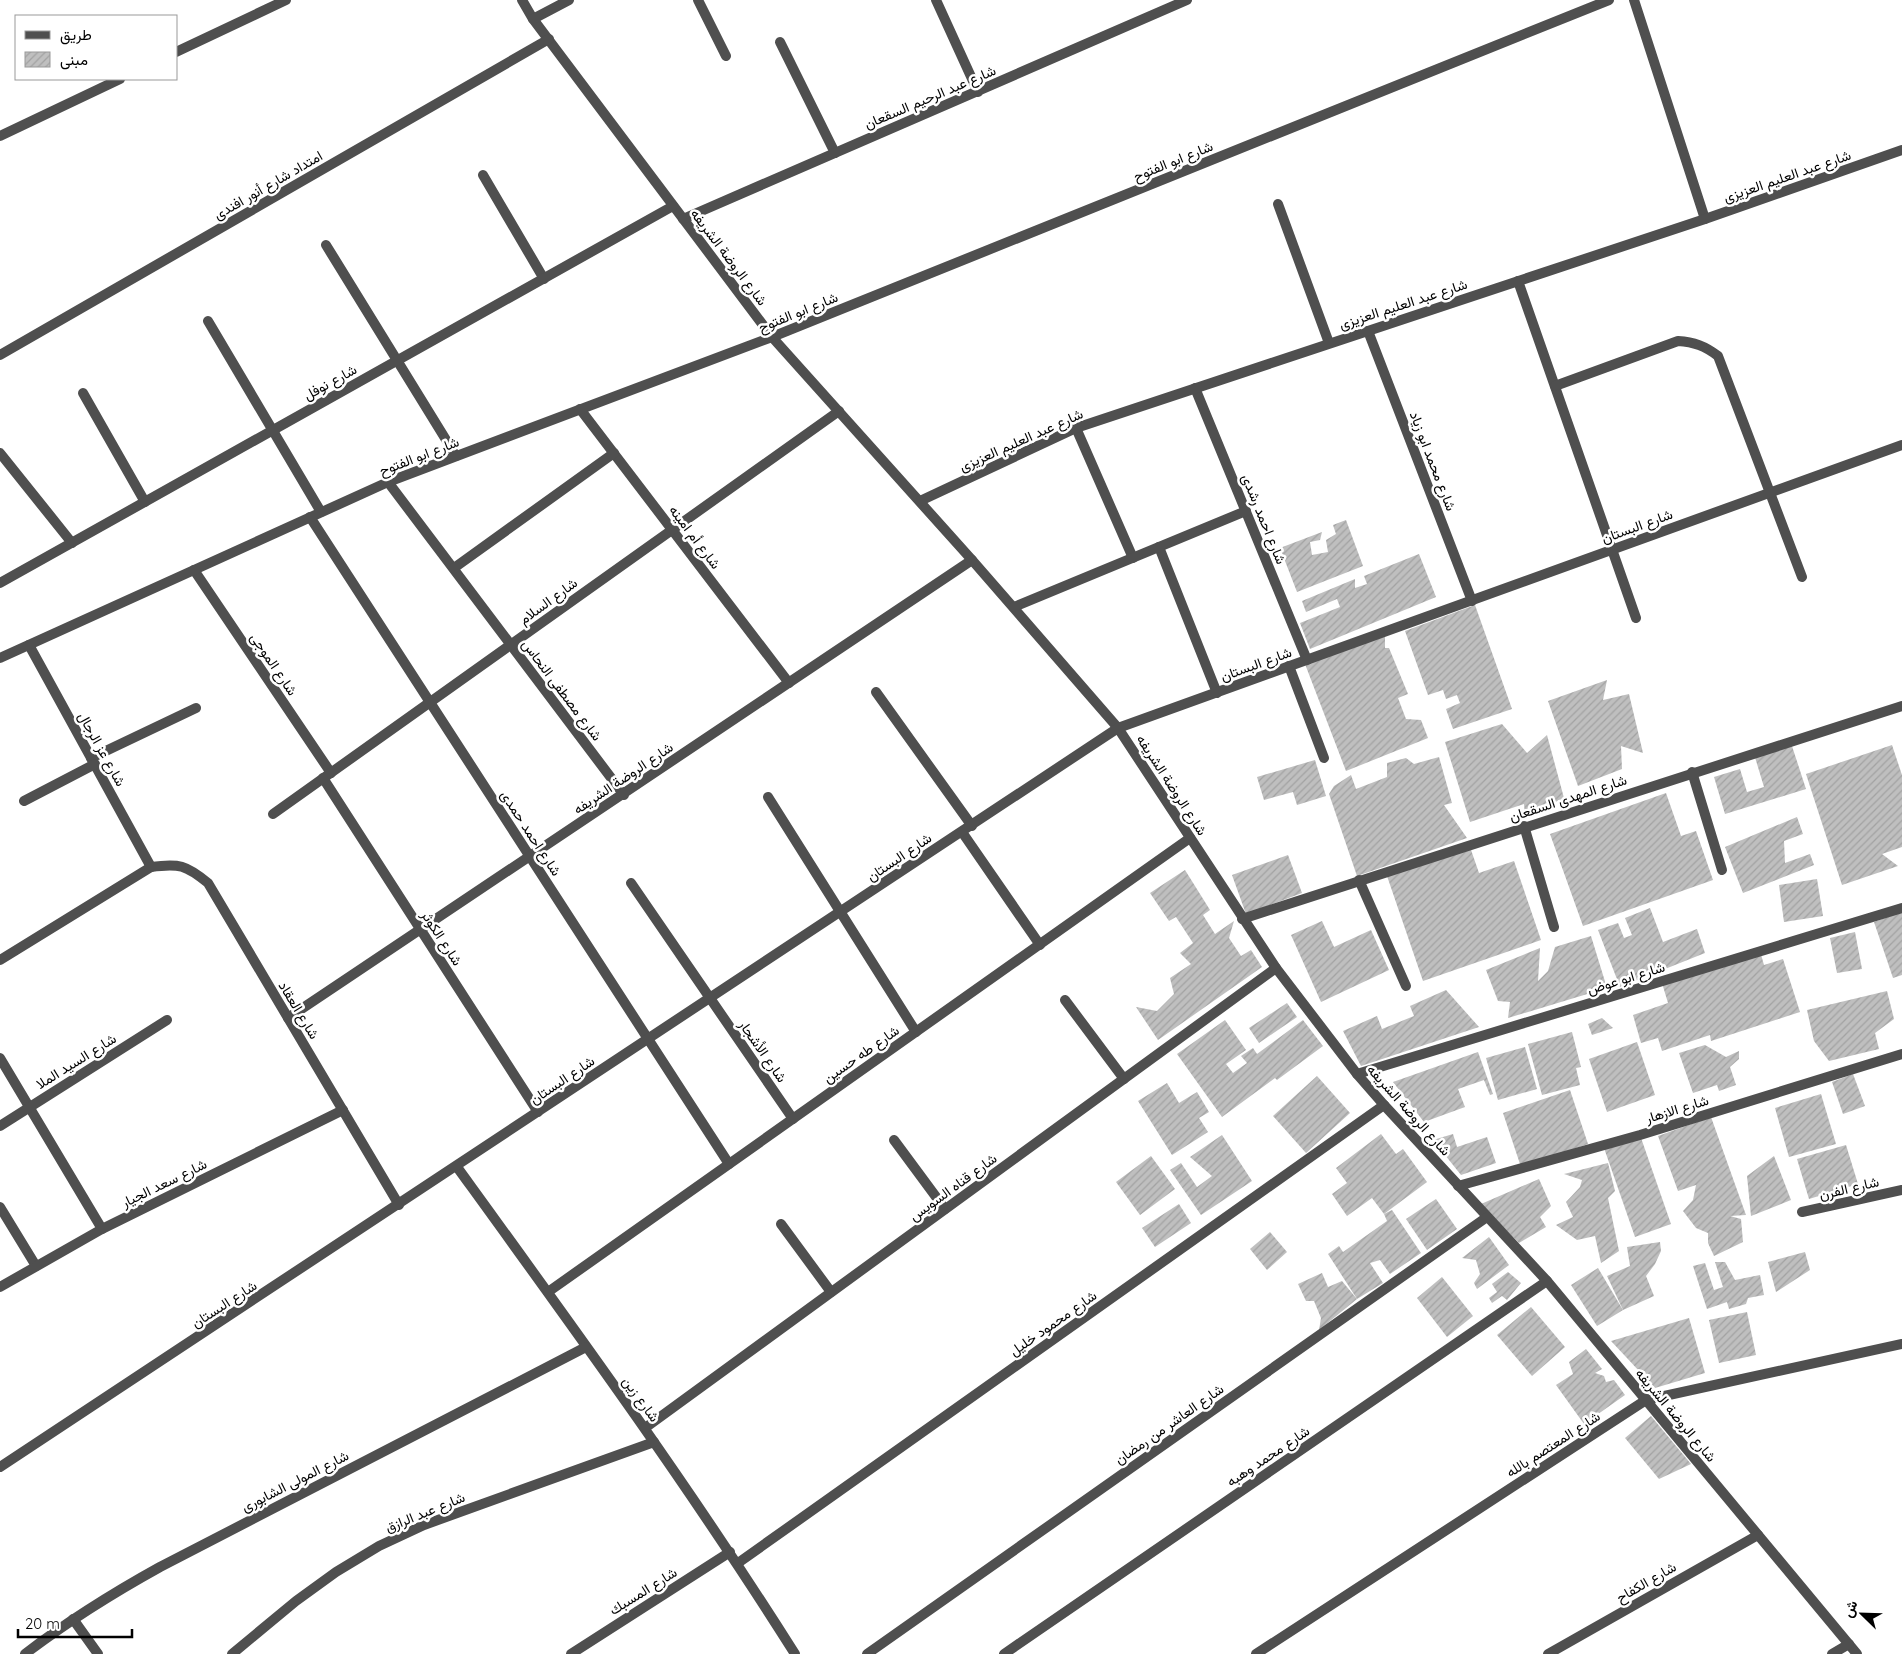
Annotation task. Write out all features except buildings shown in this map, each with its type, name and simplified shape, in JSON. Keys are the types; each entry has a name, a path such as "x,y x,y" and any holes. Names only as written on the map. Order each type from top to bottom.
{"street":[{"path":"178,51 286,0"},
{"name":"شارع الروضة الشريفه","path":"522,0 533,19 772,337 1014,607 1118,728 1276,968 1357,1074 1384,1106 1547,1281 1857,1654"},
{"path":"533,19 570,0"},
{"path":"698,0 726,56"},
{"path":"936,0 978,92"},
{"name":"شارع عبد الرحيم السقعان","path":"683,219 1187,0"},
{"name":"شارع ابو الفتوح","path":"0,658 388,482 772,337 1609,0"},
{"path":"1634,0 1704,219"},
{"name":"امتداد شارع أنور افندى","path":"0,355 549,39"},
{"path":"780,42 835,153"},
{"path":"0,136 118,80"},
{"name":"شارع عبد العليم العزيزى","path":"920,501 1076,428 1704,219 1902,150"},
{"path":"483,175 544,279"},
{"path":"1278,204 1329,344"},
{"name":"شارع نوفل","path":"0,583 673,206"},
{"path":"326,245 456,456"},
{"path":"1518,281 1636,618"},
{"path":"208,321 321,512"},
{"name":"شارع محمد ابو زياد","path":"1368,331 1472,601"},
{"path":"1555,386 1678,341 1692,342 1706,347 1718,356 1802,577"},
{"name":"شارع احمد رشدى","path":"1195,388 1307,660"},
{"path":"83,393 145,502"},
{"name":"شارع أم امينه","path":"580,409 789,683"},
{"name":"شارع السلام","path":"273,814 839,411"},
{"path":"1076,428 1133,558"},
{"name":"شارع البستان","path":"0,1467 711,999 1118,728 1902,445"},
{"path":"0,453 72,543"},
{"path":"454,568 614,453"},
{"name":"شارع مصطفى النحاس","path":"388,482 624,795"},
{"path":"1014,607 1246,511"},
{"name":"شارع احمد حمدى","path":"310,517 729,1164"},
{"path":"1159,547 1217,693"},
{"name":"شارع الروضة الشريفه","path":"288,1018 624,795 972,560"},
{"name":"شارع الموجى","path":"194,570 327,776"},
{"name":"شارع عز الرجال","path":"29,645 151,867"},
{"path":"1289,666 1324,758"},
{"path":"876,692 972,826"},
{"name":"شارع المهدى السقعان","path":"1242,918 1902,706"},
{"path":"24,801 93,761 196,708"},
{"path":"1692,772 1722,870"},
{"name":"شارع الكوثر","path":"327,776 421,930 538,1112"},
{"path":"768,798 916,1032"},
{"path":"1524,826 1554,927"},
{"path":"962,832 1040,945"},
{"name":"شارع طه حسين","path":"548,1292 1190,838"},
{"name":"شارع العقاد","path":"151,867 171,864 192,870 208,883 399,1204"},
{"path":"0,960 151,867"},
{"path":"1359,880 1406,986"},
{"name":"شارع الأشجار","path":"632,883 793,1119"},
{"name":"شارع ابو عوض","path":"1357,1074 1902,908"},
{"name":"شارع قناه السويس","path":"645,1428 1276,968"},
{"path":"1065,1000 1124,1079"},
{"name":"شارع السيد الملا","path":"0,1126 167,1020"},
{"name":"شارع الازهار","path":"1458,1186 1640,1135 1902,1054"},
{"path":"0,1058 102,1230"},
{"name":"شارع محمود خليل","path":"738,1563 1384,1106"},
{"name":"شارع سعد الجيار","path":"0,1286 102,1230 342,1110"},
{"path":"894,1140 946,1209"},
{"name":"شارع زين","path":"457,1166 645,1428 738,1563 795,1654"},
{"name":"شارع الفرن","path":"1802,1212 1902,1190"},
{"path":"0,1207 36,1266"},
{"name":"شارع العاشر من رمضان","path":"867,1654 1487,1217"},
{"path":"781,1224 831,1292"},
{"name":"شارع محمد وهبه","path":"1004,1654 1547,1281"},
{"name":"شارع المعتصم بالله","path":"1256,1654 1646,1400 1902,1344"},
{"name":"شارع المولى الشابورى","path":"25,1654 73,1619 115,1592 160,1567 586,1346"},
{"name":"شارع عبد الرازق","path":"232,1654 328,1578 379,1546 424,1524 654,1442"},
{"name":"شارع الكفاح","path":"1548,1654 1758,1535"},
{"name":"شارع المسبك","path":"571,1654 730,1552"},
{"path":"73,1619 98,1654"},
{"path":"1832,1654 1849,1644"}]}
